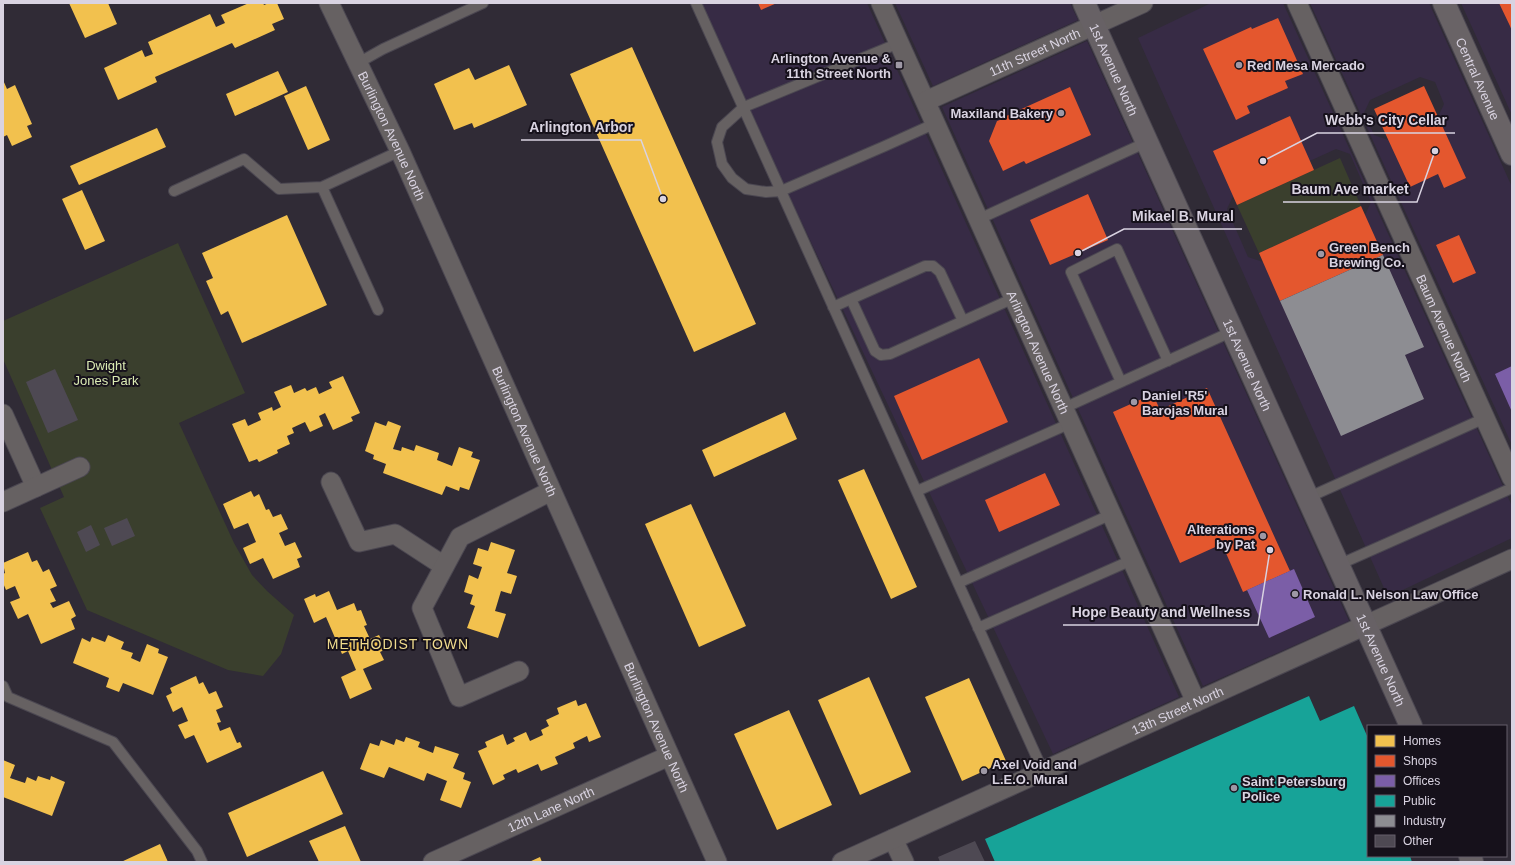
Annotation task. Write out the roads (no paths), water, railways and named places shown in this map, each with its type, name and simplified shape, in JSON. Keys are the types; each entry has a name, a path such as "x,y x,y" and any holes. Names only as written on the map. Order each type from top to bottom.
{"main road":[{"name":"1st Avenue North","path":"1084,3 1411,725"}],"street":[{"name":"Burlington Avenue North","path":"329,3 400,151 717,862"},
{"name":"Arlington Avenue North","path":"881,3 1196,702"},
{"name":"11th Street North","path":"926,101 1143,3"},
{"name":"Baum Avenue North","path":"1297,3 1512,478"},
{"name":"Central Avenue","path":"1444,3 1512,154"},
{"path":"3,414 36,487"},
{"path":"3,502 80,467"},
{"path":"331,482 359,542 396,534 444,566"},
{"path":"519,671 459,697 422,608 460,537 551,491"},
{"name":"13th Street North","path":"842,862 1512,559"},
{"name":"12th Lane North","path":"433,862 669,756"},
{"path":"893,839 904,862"}],"lane":[{"path":"358,63 383,49 483,3"},
{"path":"696,3 1043,771"},
{"path":"899,43 744,107 722,127 717,142 722,164 732,178 746,189 766,192 781,191 936,123"},
{"path":"979,219 1147,142"},
{"path":"174,191 244,159 279,189 322,187 400,151"},
{"path":"322,187 378,310"},
{"path":"1121,382 1071,272 1117,249 1168,361"},
{"path":"833,307 925,266 933,266 940,272 963,321"},
{"path":"851,299 875,351 881,355 890,354 1014,298"},
{"path":"916,491 1067,416 1121,382 1233,331"},
{"path":"1307,498 1485,418"},
{"path":"1338,565 1512,488"},
{"path":"958,583 1112,514"},
{"path":"978,628 1132,560"},
{"path":"3,686 8,696 112,742 197,851 202,862"}],"place":[{"name":"Arlington Avenue & 11th Street North","path":"899,65"},
{"name":"Red Mesa Mercado","path":"1239,65"},
{"name":"Maxiland Bakery","path":"1061,113"},
{"name":"Baum Ave market","path":"1435,151"},
{"name":"Webb's City Cellar","path":"1263,161"},
{"name":"Arlington Arbor","path":"663,199"},
{"name":"Mikael B. Mural","path":"1078,253"},
{"name":"Green Bench Brewing Co.","path":"1321,254"},
{"name":"Daniel 'R5' Barojas Mural","path":"1134,402"},
{"name":"Alterations by Pat","path":"1263,536"},
{"name":"Hope Beauty and Wellness","path":"1270,550"},
{"name":"Ronald L. Nelson Law Office","path":"1295,594"},
{"name":"Axel Void and L.E.O. Mural","path":"984,771"},
{"name":"Saint Petersburg Police","path":"1234,788"}],"district":[{"name":"METHODIST TOWN","path":"398,644"}],"park label":[{"name":"Dwight Jones Park","path":"106,372"}]}
